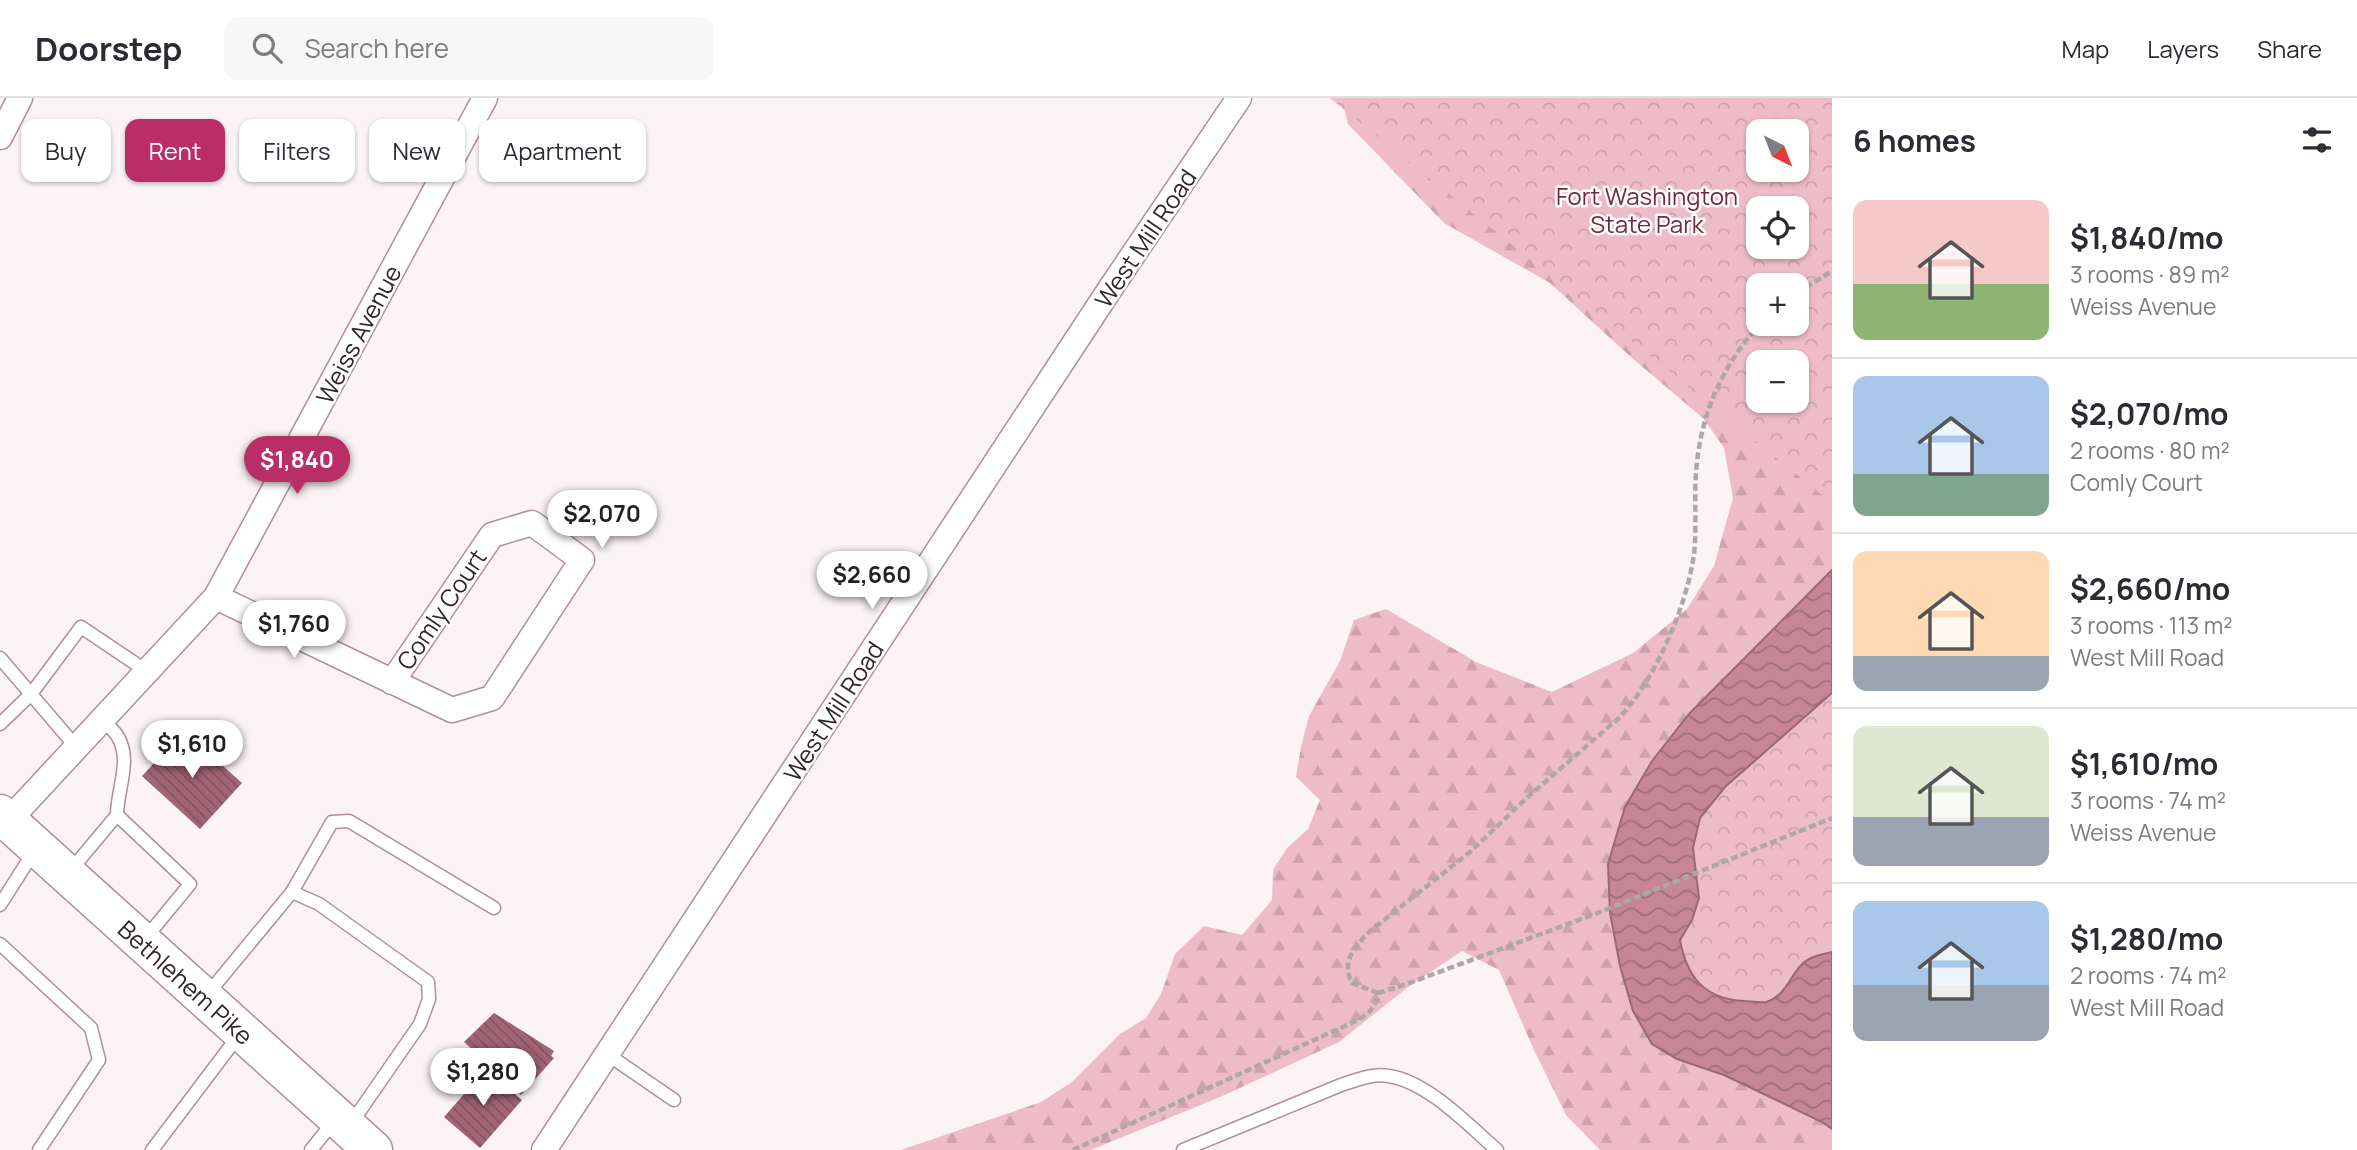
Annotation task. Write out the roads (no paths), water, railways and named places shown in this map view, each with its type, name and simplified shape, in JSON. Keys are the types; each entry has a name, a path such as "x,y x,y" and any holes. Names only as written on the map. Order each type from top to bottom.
{"main road":[{"name":"Bethlehem Pike","path":"4,818 353,1132"}],"street":[{"path":"0,137 20,98"},
{"name":"Weiss Avenue","path":"4,818 77,748 216,597 485,98"},
{"name":"West Mill Road","path":"544,1150 1110,289 1239,98"},
{"name":"Comly Court","path":"216,597 392,682 452,710 492,698 582,560 533,523 492,535 392,682"}],"lane":[{"path":"0,724 30,694 81,627 148,672"},
{"path":"0,659 77,748"},
{"path":"67,874 117,815 117,796 125,758 118,737 103,720"},
{"path":"117,815 190,884 142,942"},
{"path":"204,998 292,892 332,822 349,821 494,908"},
{"path":"0,905 37,847"},
{"path":"292,892 319,904 428,982 429,999 420,1024 353,1132 311,1150"},
{"path":"0,944 91,1028 99,1060 40,1150"},
{"path":"152,1150 242,1032"},
{"path":"607,1054 674,1100"},
{"path":"1183,1150 1341,1084 1367,1076 1387,1075 1405,1080 1427,1092 1497,1150"}],"water":[{"path":"1832,570 1832,693 1725,787 1700,818 1693,848 1699,898 1692,920 1680,940 1687,965 1708,991 1730,999 1758,1002 1766,1002 1780,993 1804,962 1832,952 1832,1129 1724,1075 1677,1059 1652,1044 1633,1011 1620,966 1610,913 1608,864 1625,807 1652,761 1689,714"}],"park label":[{"name":"Fort Washington State Park","path":"1647,209"}]}
